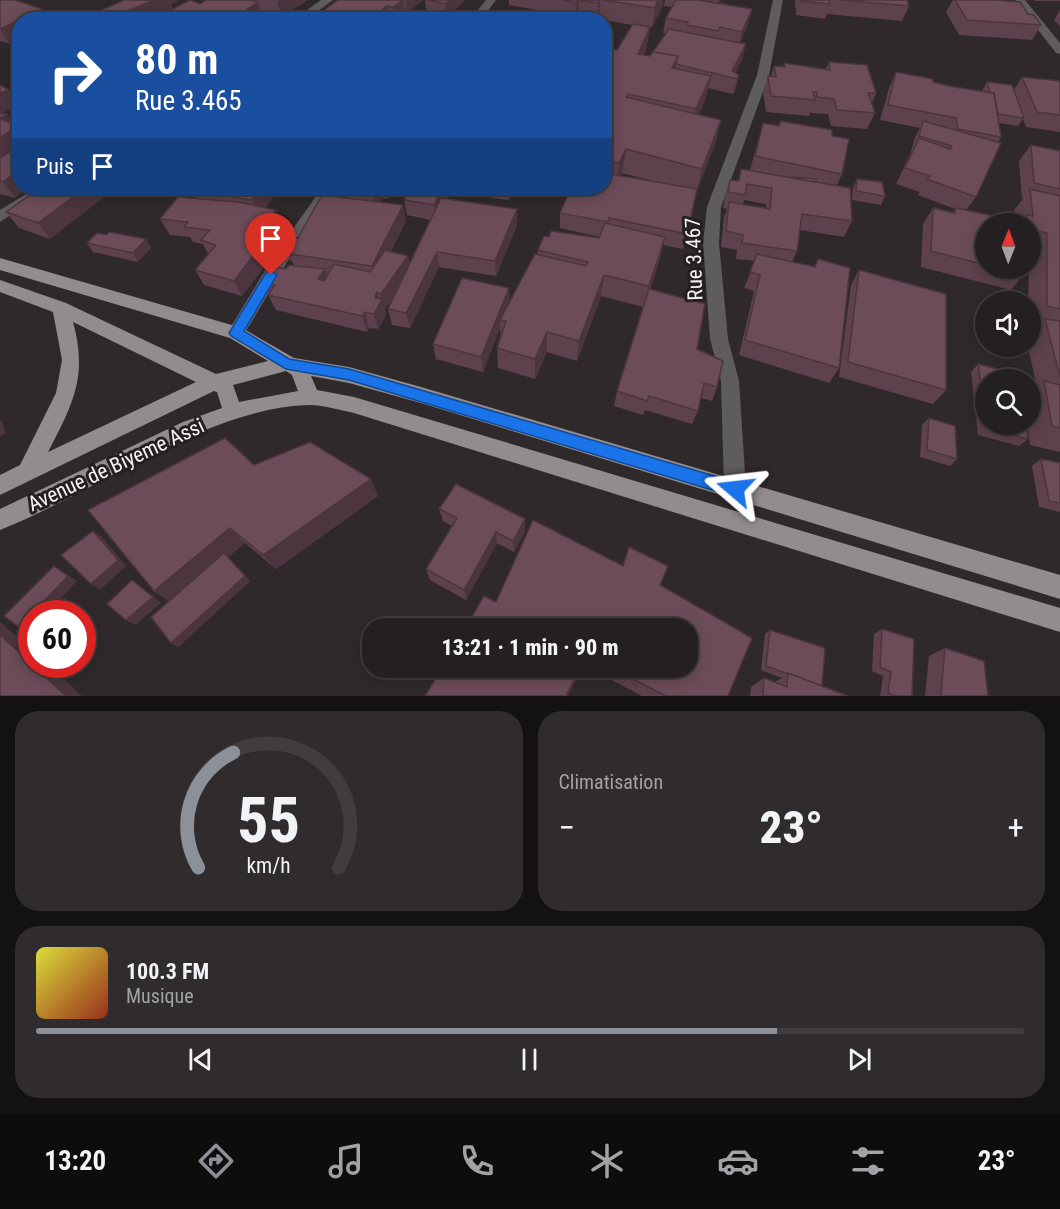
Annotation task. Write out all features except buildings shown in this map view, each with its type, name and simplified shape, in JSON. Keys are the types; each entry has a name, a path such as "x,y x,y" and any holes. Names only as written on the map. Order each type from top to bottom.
{"main road":[{"path":"0,264 236,333 299,370 310,396"},
{"path":"0,286 60,308 214,381 225,387 233,412"},
{"path":"28,471 63,399 71,369 70,341 60,308"},
{"path":"286,364 349,375 1060,587"},
{"name":"Avenue de Biyeme Assi","path":"0,485 214,381 286,364"},
{"name":"Avenue de Biyeme Assi","path":"0,520 190,428 233,412 310,396 333,399 1060,620"}],"street":[{"path":"310,12 328,0"},
{"path":"481,12 491,0"},
{"name":"Rue 3.467","path":"735,489 730,381 719,339 711,243 714,207 763,75 778,0"},
{"path":"1020,0 1060,51"},
{"path":"0,217 34,195"},
{"path":"236,333 283,255 324,195"}],"route":[{"path":"271,275 236,333 286,364 349,375 421,395 735,489"}]}
